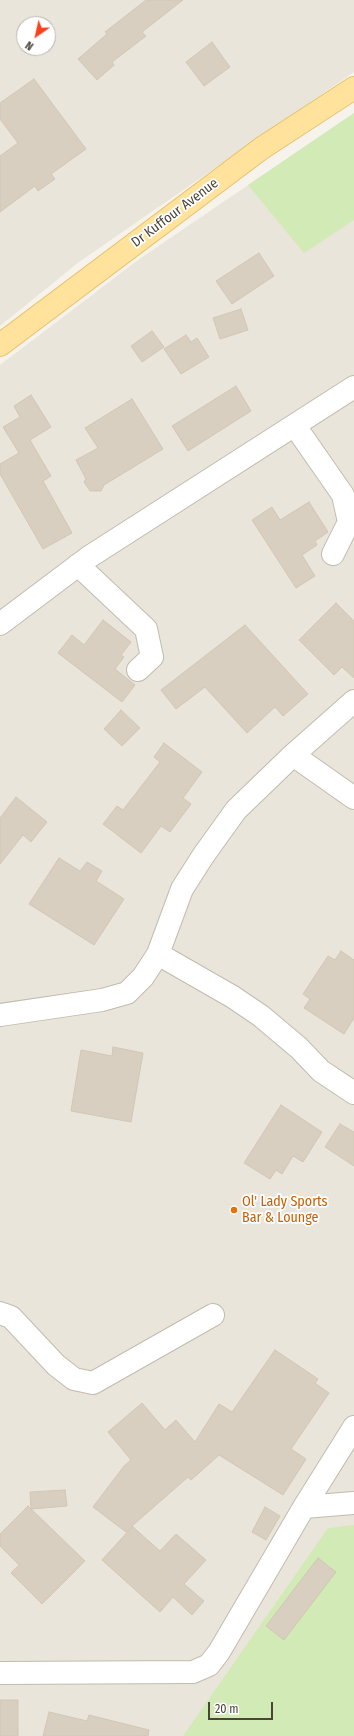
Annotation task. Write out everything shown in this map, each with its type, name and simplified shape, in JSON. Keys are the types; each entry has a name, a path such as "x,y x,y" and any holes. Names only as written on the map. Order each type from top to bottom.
{"main road":[{"name":"Dr Kuffour Avenue","path":"0,345 262,148 354,88"}],"street":[{"path":"0,624 78,565 354,387"},
{"path":"295,426 343,494 349,522 333,554"},
{"path":"78,565 146,629 152,657 138,670"},
{"path":"0,1014 102,1000 128,993 142,977 158,954 182,889 203,856 236,810 293,755 354,701"},
{"path":"293,755 354,798"},
{"path":"158,954 234,997 261,1016 299,1048 322,1071 354,1093"},
{"path":"0,1313 11,1317 56,1365 74,1379 93,1383 213,1315"},
{"path":"0,1674 193,1672 209,1665 219,1652 304,1507 354,1426"},
{"path":"304,1507 354,1503"}],"shaded area":[{"path":"0,0 354,0 354,72 79,262 0,326"},
{"path":"354,113 354,1736 0,1736 0,365 138,260"}],"green space":[{"path":"354,113 354,220 304,253 248,185"},
{"path":"354,1525 354,1736 183,1736 328,1528"}],"building":[{"path":"146,0 183,0 142,32 146,36 112,62 114,65 97,80 78,59 107,34 105,32"},
{"path":"212,42 230,67 204,86 186,62"},
{"path":"34,79 86,149 51,174 55,179 38,191 35,186 0,212 0,156 18,143 0,119 0,103"},
{"path":"259,253 274,276 232,304 216,281"},
{"path":"241,309 248,330 220,339 213,318"},
{"path":"152,331 164,347 142,362 131,346"},
{"path":"186,335 191,342 197,338 209,357 181,374 164,349"},
{"path":"236,386 251,411 188,451 172,426"},
{"path":"31,395 51,427 30,440 51,476 43,481 72,533 43,549 0,474 0,464 19,453 3,427 20,417 14,406"},
{"path":"132,399 163,449 104,485 101,491 90,491 84,482 86,479 76,460 98,448 85,428"},
{"path":"309,502 328,532 315,541 317,545 302,555 315,576 296,588 252,520 272,507 280,520"},
{"path":"336,603 354,621 354,678 342,667 334,675 299,640"},
{"path":"103,620 131,642 121,655 124,657 115,669 135,685 122,702 58,653 72,635 84,645"},
{"path":"245,625 308,694 283,716 275,707 247,733 205,687 176,709 161,690"},
{"path":"121,710 140,728 122,746 104,729"},
{"path":"164,743 202,772 183,798 191,804 170,832 161,826 141,853 103,824 117,806 123,810 160,762 154,757"},
{"path":"16,797 47,822 31,842 23,835 0,864 0,818"},
{"path":"59,858 80,871 87,862 102,871 96,881 124,899 94,945 29,904"},
{"path":"341,951 354,960 354,1018 344,1034 304,1008 310,999 303,994 328,956 335,960"},
{"path":"113,1047 143,1053 131,1122 71,1111 81,1050 112,1056"},
{"path":"281,1105 322,1132 303,1162 293,1156 282,1174 276,1170 270,1179 244,1163"},
{"path":"340,1124 354,1132 354,1166 325,1147"},
{"path":"275,1350 318,1379 315,1383 329,1393 291,1449 306,1459 283,1495 219,1455 191,1480 188,1477 132,1526 160,1551 176,1534 206,1560 184,1584 204,1601 192,1615 173,1597 160,1612 102,1560 132,1527 126,1532 93,1507 124,1466 131,1460 108,1432 142,1403 165,1430 176,1420 195,1442 219,1404 232,1412"},
{"path":"65,1490 67,1506 31,1509 30,1492"},
{"path":"28,1506 85,1561 42,1604 11,1573 19,1565 0,1546 0,1534"},
{"path":"265,1507 280,1516 266,1540 252,1532"},
{"path":"318,1558 336,1572 284,1640 266,1626"},
{"path":"0,1700 18,1700 18,1736 0,1736"},
{"path":"49,1712 87,1721 89,1715 149,1730 148,1736 43,1736"}],"place":[{"name":"Ol' Lady Sports Bar & Lounge","path":"234,1210"}]}
